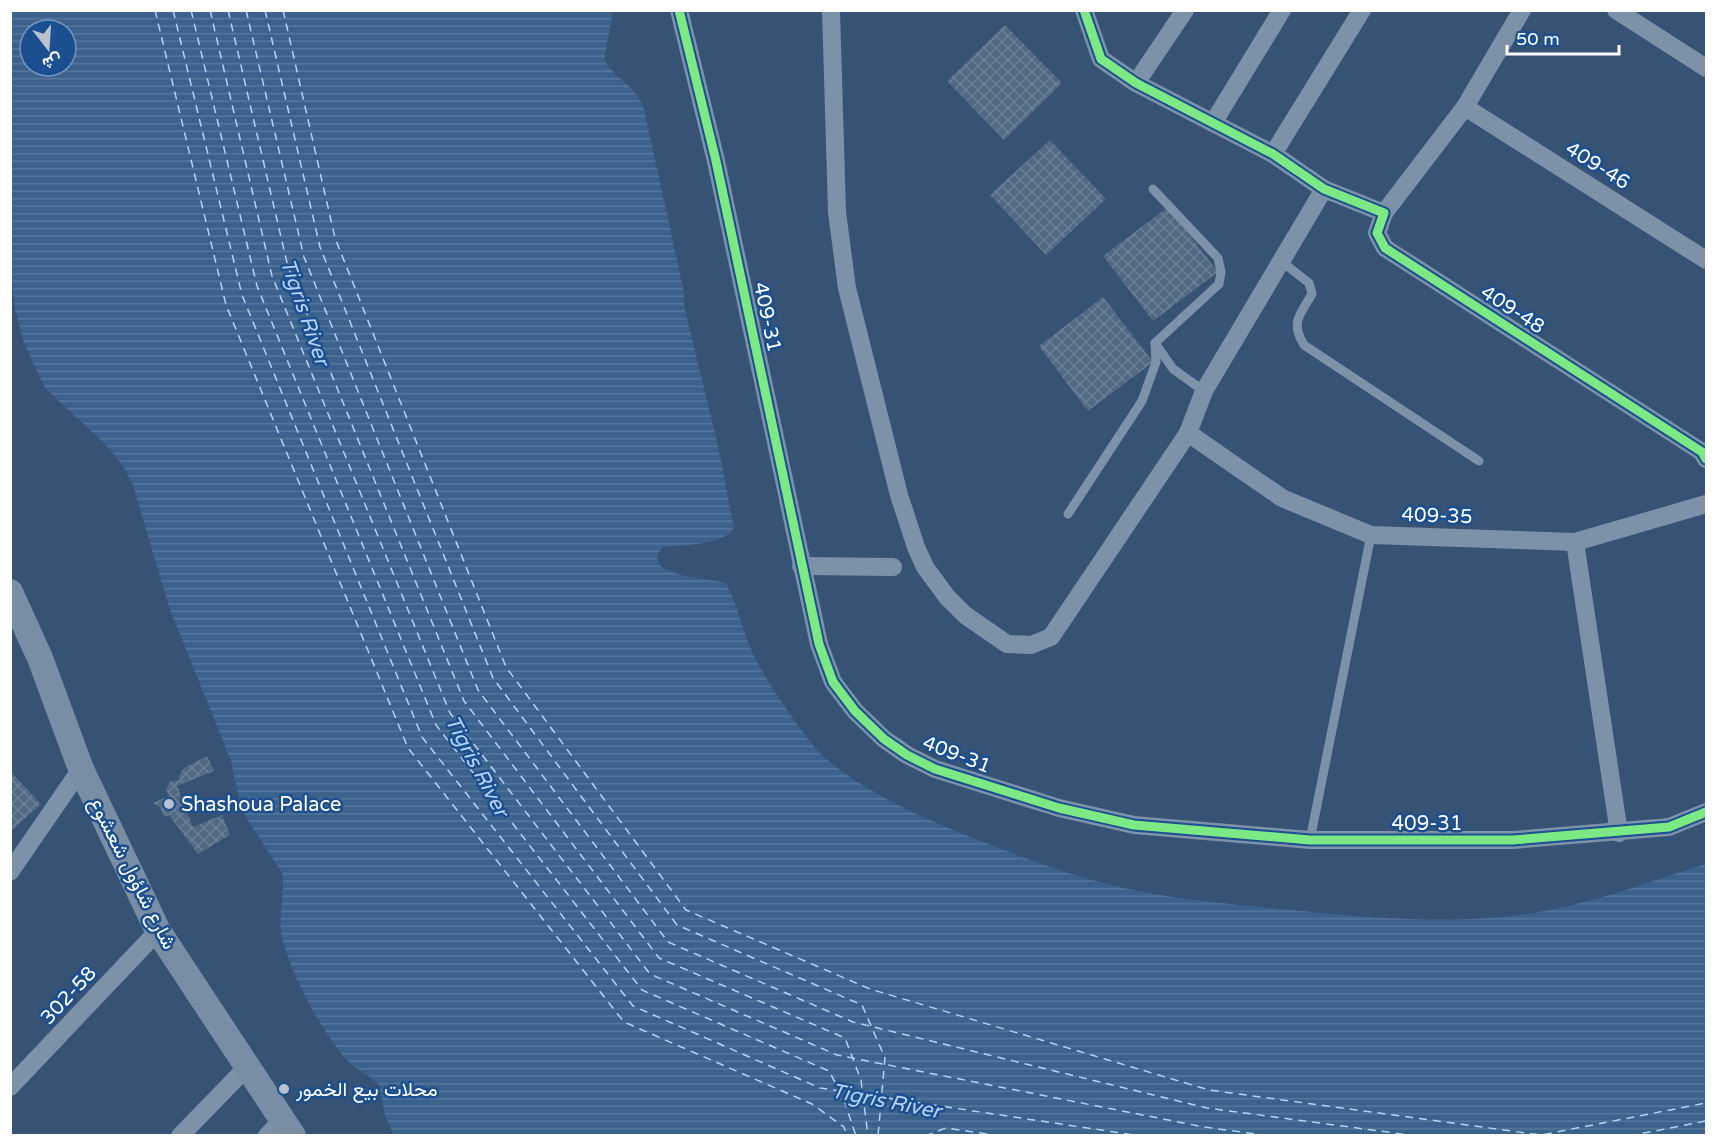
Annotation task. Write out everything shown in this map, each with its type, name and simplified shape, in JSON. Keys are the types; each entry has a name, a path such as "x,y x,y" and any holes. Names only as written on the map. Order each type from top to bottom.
{"street":[{"name":"409-31","path":"679,10 716,161 819,644 833,682 855,711 884,739 907,755 935,769 1048,804 1134,825 1310,840 1513,840 1619,833 1669,827 1707,812"},
{"path":"831,10 837,212 847,288 899,495 925,567 946,597 965,615 1007,644 1031,645 1051,637 1188,433 1204,391 1324,189"},
{"path":"1136,83 1185,10"},
{"path":"1213,123 1282,10"},
{"path":"1273,154 1362,10"},
{"path":"1086,12 1101,59 1136,83 1273,154 1324,189 1384,213 1465,107 1522,10"},
{"path":"1616,10 1707,69"},
{"name":"409-46","path":"1465,107 1707,260"},
{"name":"409-48","path":"1384,213 1377,233 1384,248 1702,452 1707,459"},
{"name":"409-35","path":"1188,433 1282,498 1371,535 1575,542 1707,504"},
{"path":"1575,542 1619,833"},
{"path":"801,566 893,567"},
{"name":"شارع شاؤول شعشوع","path":"10,591 40,658 81,769 158,931 248,1066 281,1130"},
{"path":"10,872 81,769"},
{"name":"302-58","path":"10,1087 158,931"},
{"path":"180,1136 248,1066"}],"lane":[{"path":"1153,189 1218,258 1221,272 1219,284 1155,343"},
{"path":"1281,261 1309,283 1312,294 1295,324 1304,345 1479,461"},
{"path":"1155,343 1173,369 1204,391"},
{"path":"1068,513 1142,401 1156,362 1155,343"},
{"path":"1310,840 1371,535"}],"water":[{"name":"Tigris River","path":"10,11 613,11 604,60 614,73 636,93 644,109 684,292 684,306 717,441 734,527 730,533 714,541 663,547 657,557 659,564 667,570 726,583 759,666 817,750 841,771 876,793 949,828 1054,868 1107,884 1152,894 1380,918 1468,919 1527,914 1573,905 1706,864 1706,1135 394,1135 385,1116 379,1085 350,1063 340,1052 319,1022 292,968 281,929 282,873 242,811 231,761 169,607 133,485 123,466 106,445 45,388 24,343 15,310 10,262"}],"building":[{"path":"1005,25 1062,83 1004,140 947,81"},
{"path":"1050,140 1106,199 1046,255 990,195"},
{"path":"1168,207 1218,272 1153,321 1103,256"},
{"path":"1103,297 1153,362 1088,411 1039,346"},
{"name":"Shashoua Palace","path":"207,756 214,771 177,786 193,827 222,815 230,835 198,854 169,815 164,817 160,807 153,803 169,796 166,789 170,781 180,780 178,777 184,768"},
{"path":"10,771 41,804 10,832"}],"ferry route":[{"path":"155,10 226,305 408,748 624,1022 812,1104 844,1127 847,1136"},
{"path":"173,10 242,295 422,737 633,1006 820,1088 1141,1136"},
{"path":"191,10 257,286 436,725 642,990 829,1071 843,1097 856,1136"},
{"path":"210,10 272,276 450,713 650,974 837,1055 1204,1127 1271,1136"},
{"path":"228,10 288,267 464,701 659,958 845,1038 861,1080 868,1136"},
{"path":"246,10 304,257 478,690 668,942 853,1022 1207,1108 1417,1136"},
{"path":"265,10 320,247 493,678 677,925 862,1005 885,1058 878,1136"},
{"path":"283,10 335,238 506,667 686,910 870,989 1209,1090 1541,1135 1706,1103"},
{"path":"1629,1136 1706,1121"},
{"path":"925,1136 946,1128 1001,1136"}],"cycle path":[{"path":"679,10 716,161 819,644 833,682 855,711 884,739 907,755 935,769 1059,808 1134,825 1310,840 1513,840 1669,827 1706,812"},
{"path":"1084,10 1101,59 1136,83 1273,154 1324,189 1384,213 1377,233 1385,248 1702,452 1706,459"}],"place":[{"name":"Shashoua Palace","path":"169,804"},
{"name":"محلات بيع الخمور","path":"284,1089"}]}
